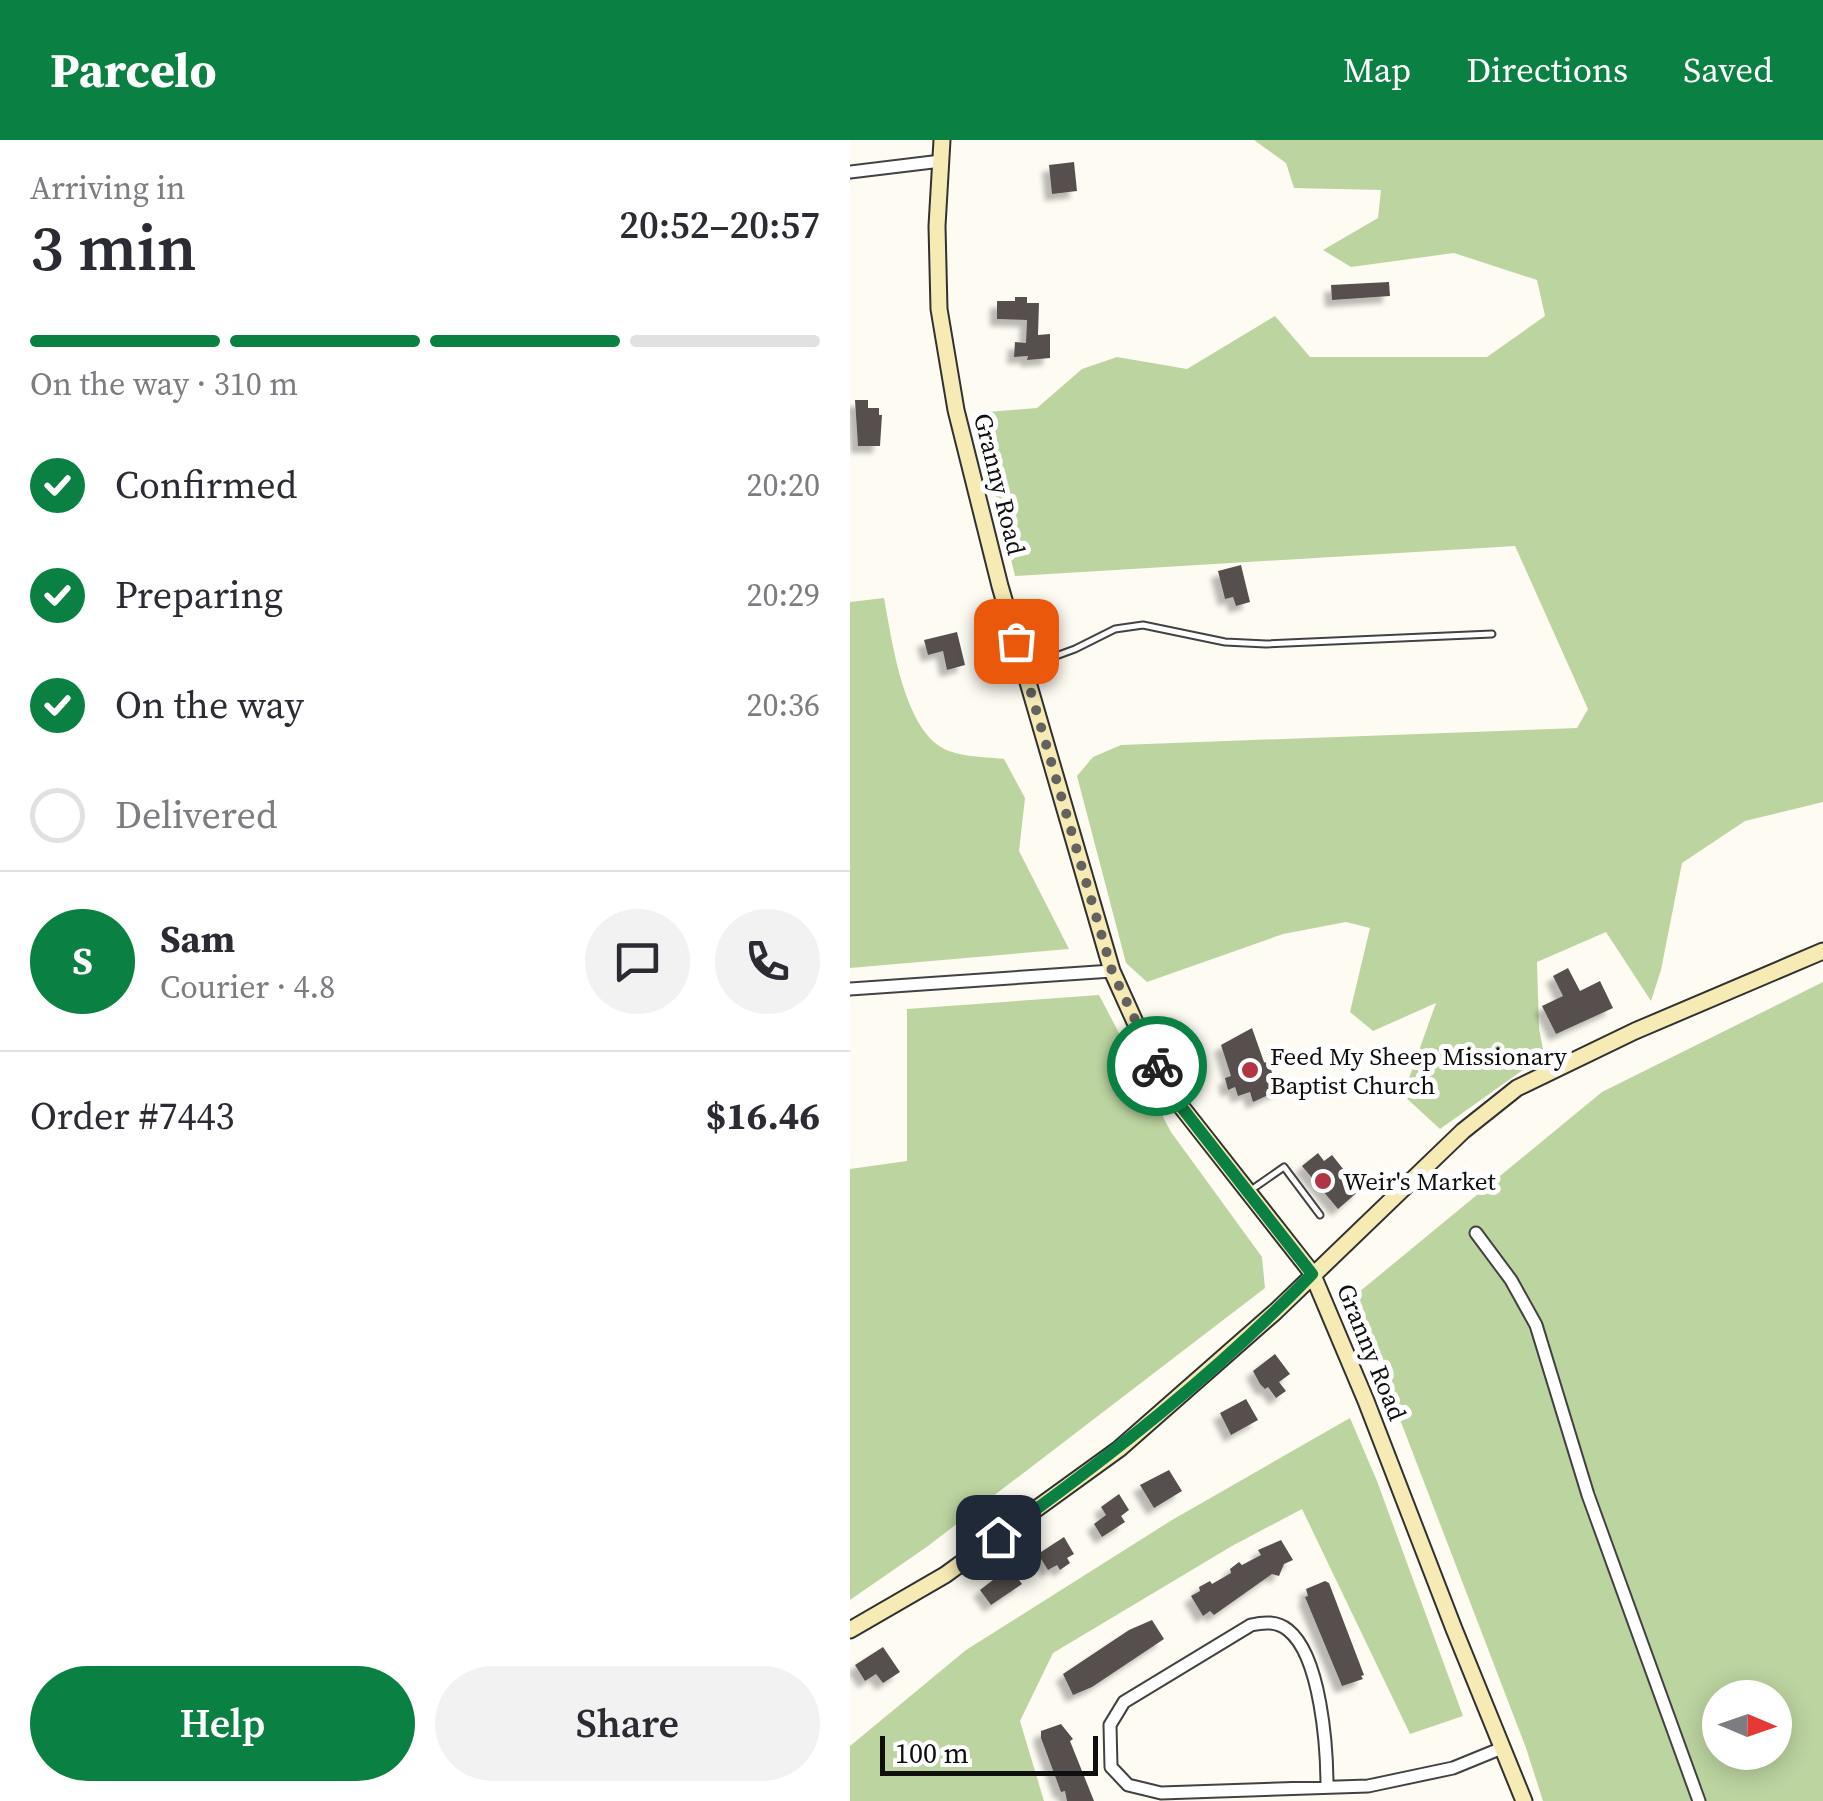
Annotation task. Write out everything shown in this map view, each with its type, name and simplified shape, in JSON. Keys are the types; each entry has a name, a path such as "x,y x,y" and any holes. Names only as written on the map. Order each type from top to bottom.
{"street":[{"name":"Granny Road","path":"942,140 938,274 947,360 960,428 1023,668 1112,971 1176,1100 1312,1274 1524,1801"},
{"path":"850,172 940,161"},
{"path":"850,1630 945,1575 1090,1471 1204,1376 1431,1165 1462,1131 1517,1088 1635,1031 1823,951"},
{"path":"850,989 1112,971"},
{"path":"1476,1233 1511,1280 1536,1325 1588,1495 1699,1801"},
{"path":"1327,1787 1327,1744 1320,1700 1301,1648 1288,1629 1268,1621 1251,1625 1124,1702 1110,1724 1111,1768 1128,1785 1161,1793 1368,1786 1453,1768 1502,1748"}],"lane":[{"path":"1023,668 1075,649 1114,629 1143,625 1225,642 1266,644 1492,634"},
{"path":"1249,1192 1284,1167 1320,1215"}],"green space":[{"path":"1254,140 1823,140 1823,802 1745,821 1682,863 1651,1001 1606,932 1537,962 1544,1055 1440,1129 1403,1095 1436,1003 1373,1031 1350,1012 1370,928 1346,922 1283,934 1147,982 1126,963 1077,776 1093,757 1121,745 1577,728 1588,709 1515,546 1015,576 976,413 1037,408 1082,369 1117,357 1187,369 1275,316 1310,357 1487,357 1545,316 1537,280 1454,253 1351,267 1323,250 1378,218 1381,190 1294,188 1286,163"},
{"path":"884,598 896,661 921,726 934,742 949,751 1004,759 1025,798 1019,851 1069,949 850,968 850,602"},
{"path":"1823,982 1823,1801 1543,1801 1353,1297 1602,1092"},
{"path":"1099,995 1171,1132 1262,1257 1265,1288 928,1546 850,1600 850,1169 907,1161 907,1009"},
{"path":"1350,1418 1463,1716 1410,1734 1302,1509 1232,1546 1053,1653 1020,1721 1044,1801 850,1801 850,1746 966,1650 1172,1520"}],"building":[{"path":"1074,162 1077,191 1052,194 1049,165"},
{"path":"1389,282 1390,296 1332,300 1331,285"},
{"path":"1015,297 1039,303 1038,335 1050,334 1050,358 1014,357 1015,342 1026,343 1027,320 997,319 997,301 1015,301"},
{"path":"855,400 868,400 868,408 879,408 880,446 858,446"},
{"path":"1241,565 1250,602 1236,606 1233,597 1225,599 1218,571"},
{"path":"957,632 965,665 947,670 943,651 928,655 924,640"},
{"path":"1568,968 1580,991 1600,981 1613,1008 1556,1034 1542,1006 1563,996 1553,976"},
{"name":"Feed My Sheep Missionary Baptist Church","path":"1252,1028 1273,1078 1282,1076 1286,1087 1253,1102 1250,1092 1238,1096 1235,1087 1228,1090 1225,1078 1231,1076 1221,1045"},
{"path":"1318,1153 1324,1161 1332,1155 1360,1190 1338,1209 1302,1166"},
{"path":"1275,1354 1290,1374 1279,1382 1286,1391 1276,1398 1268,1387 1260,1384 1253,1371"},
{"path":"1246,1399 1258,1420 1231,1435 1220,1413"},
{"path":"1169,1470 1182,1491 1154,1508 1140,1485"},
{"path":"1119,1494 1129,1510 1121,1516 1125,1522 1102,1537 1094,1524 1106,1515 1101,1507"},
{"path":"1064,1537 1074,1554 1067,1558 1070,1563 1060,1570 1057,1565 1048,1570 1038,1554"},
{"path":"1281,1540 1293,1560 1284,1564 1279,1576 1272,1574 1214,1615 1210,1611 1203,1616 1191,1596 1200,1591 1199,1587 1210,1581 1212,1584 1231,1573 1230,1569 1239,1562 1242,1565 1261,1555 1258,1550"},
{"path":"1010,1567 1022,1584 991,1605 980,1590"},
{"path":"1325,1581 1364,1675 1363,1679 1342,1686 1305,1597 1306,1589"},
{"path":"1152,1620 1164,1639 1092,1687 1073,1695 1063,1674 1129,1630"},
{"path":"883,1647 900,1672 883,1683 876,1674 865,1681 855,1665"},
{"path":"1061,1724 1073,1739 1070,1741 1094,1801 1067,1801 1065,1791 1061,1792 1041,1731"}],"way so far":[{"path":"1016,641 1112,971 1157,1066"}],"place":[{"name":"Feed My Sheep Missionary Baptist Church","path":"1250,1070"},
{"name":"Weir's Market","path":"1323,1181"}],"route":[{"path":"998,1537 1119,1449 1275,1312 1312,1274 1176,1100 1157,1066"}]}
